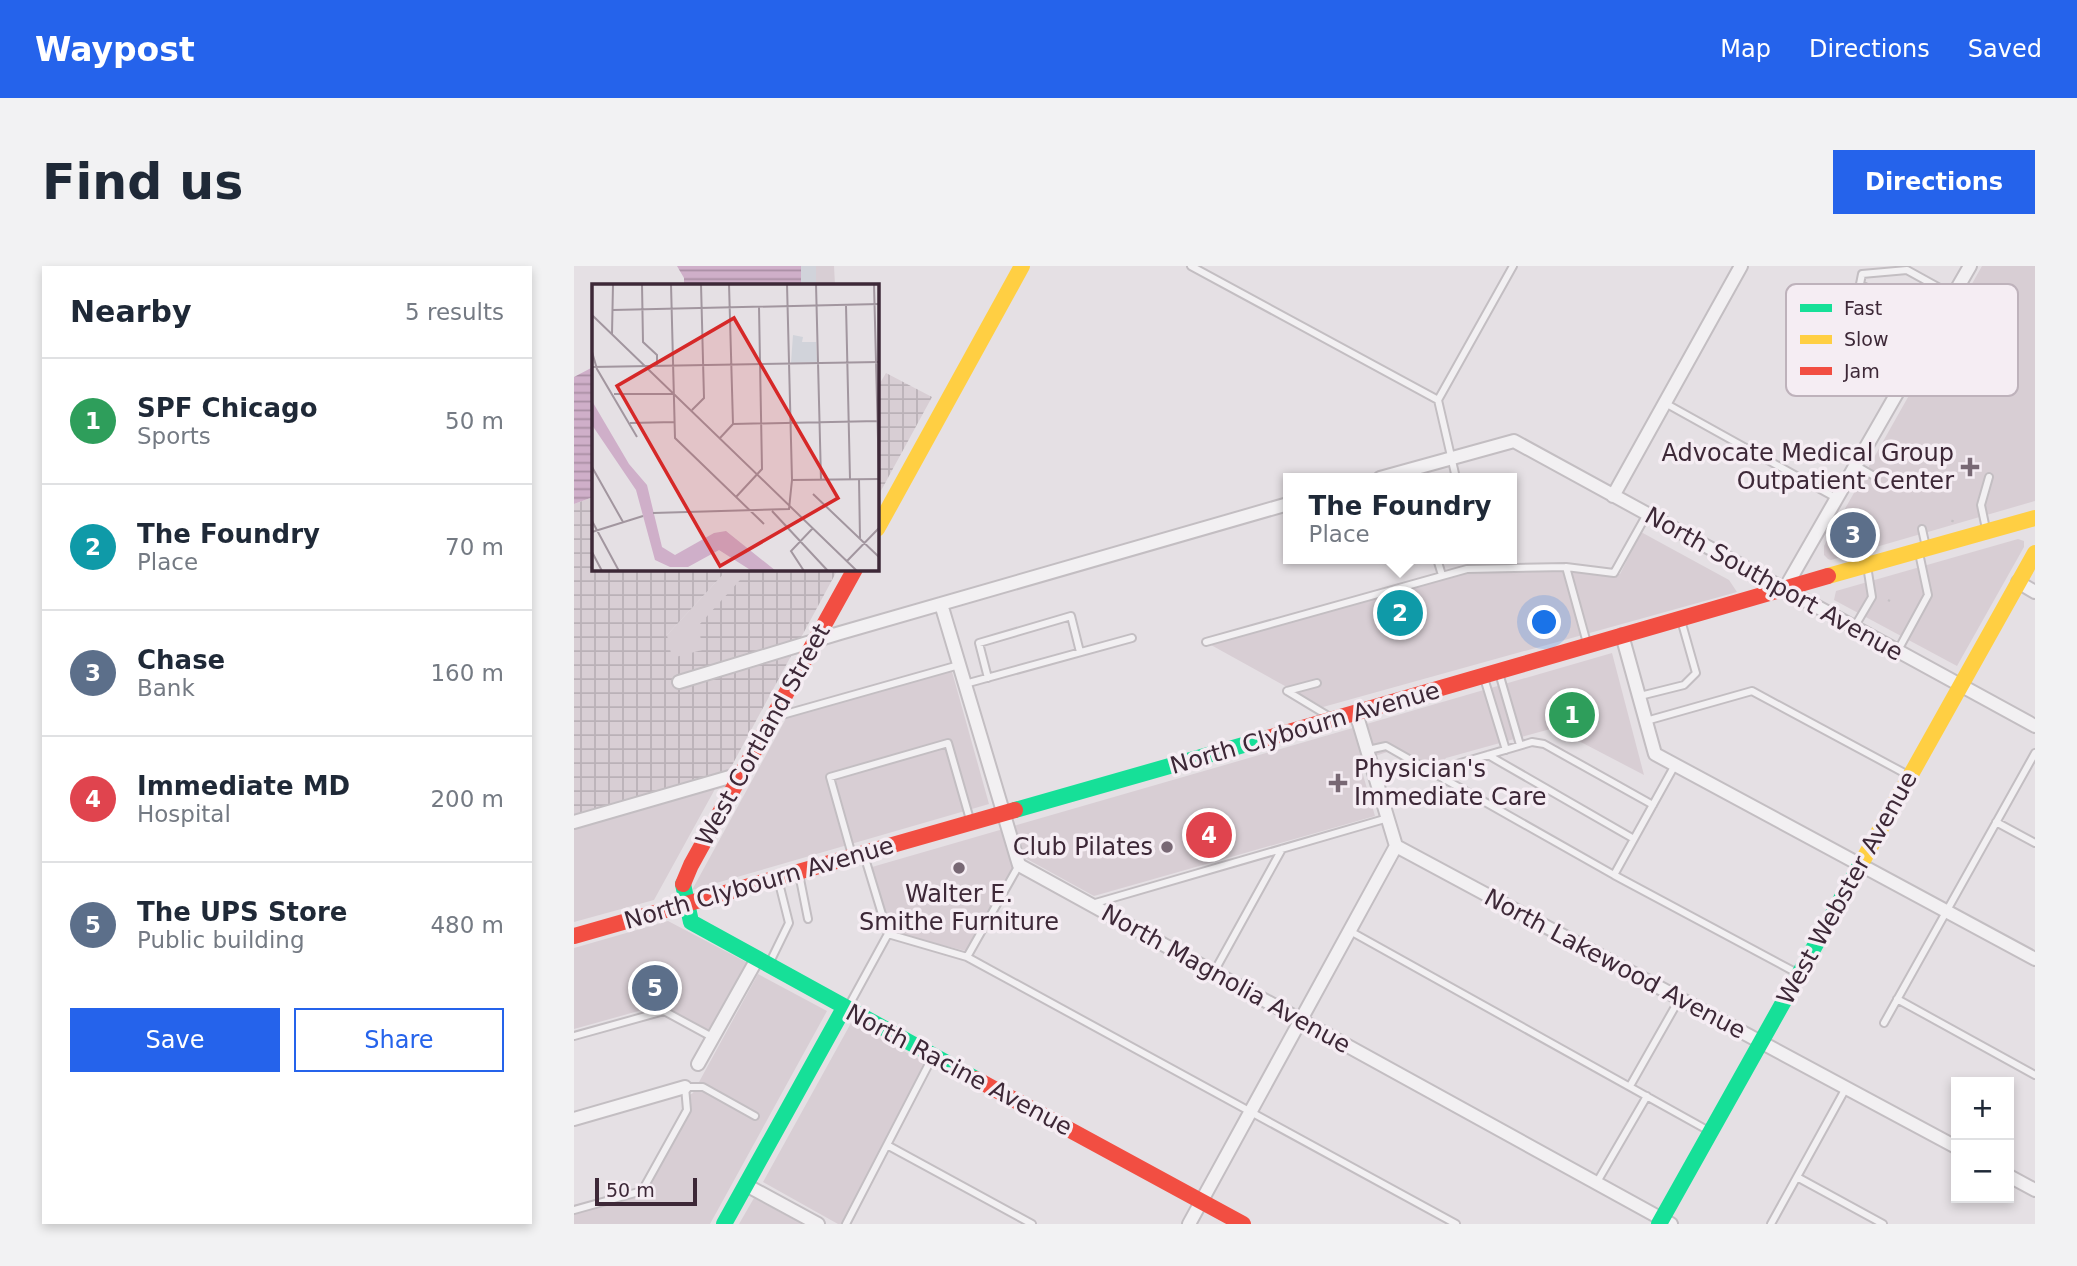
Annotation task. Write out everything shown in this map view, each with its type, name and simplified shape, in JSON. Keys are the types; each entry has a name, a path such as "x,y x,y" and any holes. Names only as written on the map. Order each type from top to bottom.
{"main road":[{"path":"878,528 1022,266"},
{"name":"North Clybourn Avenue","path":"574,936 2035,518"},
{"name":"West Webster Avenue","path":"1664,1222 1711,1132 2035,553"},
{"name":"West Cortland Street","path":"687,905 683,884 740,774 854,570"},
{"name":"North Racine Avenue","path":"687,905 691,922 1243,1224"},
{"path":"724,1224 845,1008"}],"street":[{"path":"1613,496 1741,266"},
{"path":"1960,284 1970,266"},
{"path":"1784,590 1896,396"},
{"name":"North Southport Avenue","path":"1451,458 1514,441 2035,726"},
{"path":"1398,473 1451,458"},
{"path":"679,682 1283,505"},
{"path":"2018,582 2035,592"},
{"path":"941,604 1019,865"},
{"path":"1622,635 1655,754 2035,959"},
{"path":"1189,1224 1396,846 1356,713"},
{"path":"574,822 740,774"},
{"name":"North Lakewood Avenue","path":"1396,846 1951,1144"},
{"name":"North Magnolia Avenue","path":"1019,865 1664,1222"},
{"path":"698,1064 762,962"},
{"path":"574,1119 685,1087"},
{"path":"2014,1179 2035,1190"},
{"path":"746,1185 818,1224"}],"lane":[{"path":"1191,266 1438,400"},
{"path":"1455,473 1438,400 1513,266"},
{"path":"1860,284 1863,274 1907,270 1932,284"},
{"path":"1665,403 1836,498"},
{"path":"1856,465 1874,475"},
{"path":"1987,532 1981,505 1989,477"},
{"path":"1206,642 1467,569 1566,567 1614,573 1647,514"},
{"path":"1897,652 1928,594 1922,529"},
{"path":"1439,564 1443,575"},
{"path":"1854,628 1872,597 1867,566"},
{"path":"1566,567 1588,645"},
{"path":"988,678 979,643 1071,616 1080,652"},
{"path":"1639,696 1684,685 1696,673 1680,618"},
{"path":"965,684 1132,638"},
{"path":"772,718 959,665"},
{"path":"1491,674 1520,746"},
{"path":"1491,674 1506,750"},
{"path":"1317,684 1287,691 1335,719"},
{"path":"1646,721 1752,691 1910,776"},
{"path":"1445,780 1457,764 1532,742 1544,744 1653,805"},
{"path":"888,934 830,776 948,743 971,823"},
{"path":"1368,750 1386,746 1614,875 1799,974"},
{"path":"1884,1023 2035,753"},
{"path":"1488,755 1634,839"},
{"path":"1614,875 1675,765"},
{"path":"1090,904 1388,818"},
{"path":"1996,822 2035,843"},
{"path":"1214,972 1282,849"},
{"path":"967,957 1019,865"},
{"path":"799,872 808,919"},
{"path":"762,962 789,923 778,878"},
{"path":"1350,931 1711,1132"},
{"path":"888,934 967,957 1457,1224"},
{"path":"845,1008 888,934"},
{"path":"1630,1086 1680,998"},
{"path":"1897,999 2035,1074"},
{"path":"574,1036 664,1011 713,1038"},
{"path":"846,1224 933,1056"},
{"path":"574,1210 642,1191 687,1110 685,1087 703,1087 755,1116"},
{"path":"1771,1224 1846,1088"},
{"path":"1597,1183 1647,1096"},
{"path":"887,1145 1032,1224"},
{"path":"1797,1177 1883,1224"}],"shaded area":[{"path":"677,266 801,266 801,284 684,284 684,278"},
{"path":"801,266 834,266 835,284 801,284"},
{"path":"801,266 816,266 816,284 801,284"},
{"path":"1982,266 2035,266 2035,501 1828,559 1824,555 1824,546 1909,396 2018,396 2018,284 1972,284"},
{"path":"592,368 592,497 574,504 574,377"},
{"path":"886,373 932,397 878,496 878,386"},
{"path":"592,497 592,570 727,570 667,635 672,658 702,650 699,625 749,570 837,570 730,769 574,815 574,504"},
{"path":"1641,532 1729,580 1737,592 1323,707 1211,645 1464,571 1569,570 1620,574"},
{"path":"2018,539 2024,541 2024,547 1957,666 1834,600 1836,591"},
{"path":"727,570 749,570 702,650 574,698 667,635"},
{"path":"1612,653 1644,775 1554,728 1446,758 1438,771 1397,749 1359,761 1375,816 1094,896 1025,858 966,951 890,932 872,867"},
{"path":"951,668 989,804 692,890 789,713"},
{"path":"715,789 654,900 574,922 574,829"},
{"path":"668,921 748,963 710,1032 660,1005 574,1029 574,948"},
{"path":"758,974 827,1011 710,1224 574,1224 574,1210 642,1191 687,1108 686,1097 693,1093"},
{"path":"851,1023 928,1064 846,1224 838,1224 763,1182"},
{"path":"754,1198 802,1224 739,1224"}],"traffic: fast":[{"path":"1015,810 1268,738"},
{"path":"1659,1224 1863,860"},
{"path":"683,884 691,922 976,1079"},
{"path":"724,1224 844,1008"}],"traffic: slow":[{"path":"878,527 1022,266"},
{"path":"1828,576 2035,518"},
{"path":"1863,860 2035,553"}],"traffic: jam":[{"path":"683,884 854,570"},
{"path":"1268,738 1828,576"},
{"path":"574,936 1015,810"},
{"path":"976,1079 1243,1224"}],"place":[{"name":"Advocate Medical Group Outpatient Center","path":"1970,467"},
{"name":"Chase","path":"1853,535"},
{"name":"The Foundry","path":"1400,613"},
{"name":"SPF Chicago","path":"1572,715"},
{"name":"Physician's Immediate Care","path":"1338,783"},
{"name":"Immediate MD","path":"1209,835"},
{"name":"Club Pilates","path":"1167,847"},
{"name":"Walter E. Smithe Furniture","path":"959,868"},
{"name":"The UPS Store","path":"655,988"}]}
